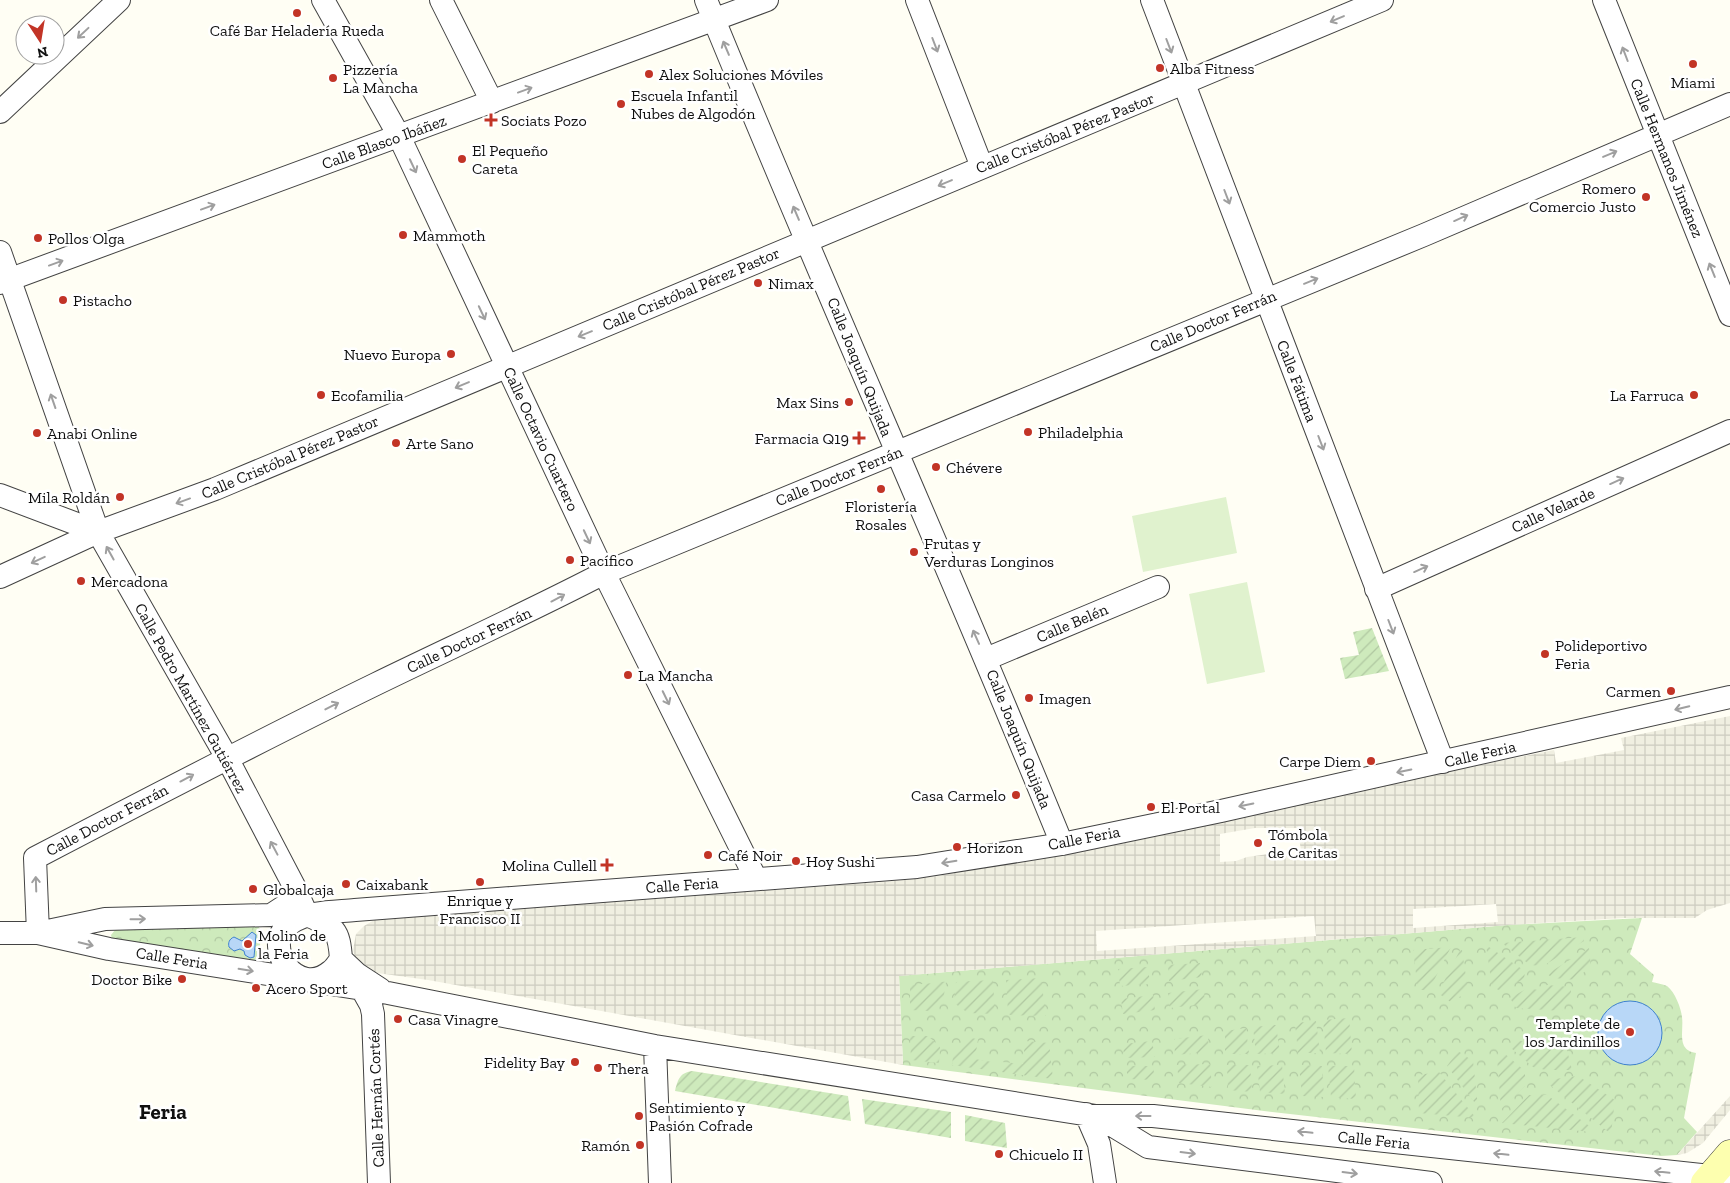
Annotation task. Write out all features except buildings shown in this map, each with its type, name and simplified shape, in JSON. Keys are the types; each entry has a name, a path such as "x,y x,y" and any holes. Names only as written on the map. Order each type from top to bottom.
{"street":[{"path":"0,112 118,0"},
{"name":"Calle Octavio Cuartero","path":"323,0 399,136 604,573 756,879"},
{"path":"441,0 492,102"},
{"name":"Calle Blasco Ibáñez","path":"5,282 492,102 711,10 767,0"},
{"path":"917,0 982,167"},
{"name":"Calle Fátima","path":"1152,0 1443,762"},
{"name":"Calle Cristóbal Pérez Pastor","path":"0,577 98,532 215,489 1382,0"},
{"name":"Calle Hermanos Jiménez","path":"1604,0 1730,315"},
{"name":"Calle Joaquín Quijada","path":"711,10 896,453 986,659 1062,844"},
{"name":"Calle Doctor Ferrán","path":"38,933 35,858 227,758 375,684 545,604 604,573 1424,235 1730,104"},
{"name":"Calle Pedro Martínez Gutiérrez","path":"0,252 5,282 98,532 227,758 307,915"},
{"name":"Calle Velarde","path":"1376,589 1730,431"},
{"path":"0,495 98,532"},
{"name":"Calle Belén","path":"986,659 1158,587"},
{"name":"Calle Feria","path":"388,993 357,974 341,959 332,971 322,976 308,979 293,973 284,966 279,949 281,935 290,924 307,915 917,867 1062,844 1443,762 1730,697"},
{"name":"Calle Feria","path":"0,933 38,933 105,919 271,915 294,900 296,891"},
{"path":"307,915 326,923 334,930 340,941 341,959"},
{"name":"Calle Feria","path":"38,933 109,949 388,993 655,1046 1091,1115 1153,1116 1715,1179"},
{"name":"Calle Hernán Cortés","path":"362,989 371,1005 373,1014 379,1183"},
{"path":"655,1046 660,1183"},
{"path":"1091,1115 1105,1183"},
{"name":"Calle Feria","path":"1091,1115 1148,1147 1294,1174 1431,1183"},
{"path":"1715,1179 1730,1154"}],"green space":[{"path":"1226,497 1237,553 1143,572 1132,516"},
{"path":"1247,582 1265,672 1207,684 1189,594"},
{"path":"1372,628 1389,671 1345,679 1340,658 1359,655 1353,632"},
{"path":"1642,918 1630,954 1654,975 1652,982 1667,986 1673,992 1681,1013 1683,1044 1690,1051 1696,1053 1684,1118 1697,1132 1677,1155 1661,1156 1264,1111 903,1065 899,976 1508,925"},
{"path":"258,926 261,931 259,961 112,939 111,935 115,930"},
{"path":"1584,937 1584,941 1543,966 1530,965 1502,943"},
{"path":"1486,945 1525,971 1524,979 1501,991 1492,987"},
{"path":"1451,947 1429,990 1418,990 1413,950"},
{"path":"1589,948 1591,968 1581,974 1577,980 1553,978 1547,974"},
{"path":"1460,950 1462,950 1468,990 1452,1003 1438,993"},
{"path":"1200,963 1202,977 1169,981 1168,965"},
{"path":"1148,967 1150,984 1120,986 1118,969"},
{"path":"1041,978 1046,1016 1010,1015 1008,1013 1006,980"},
{"path":"993,980 995,1014 968,1013 954,1003 956,982"},
{"path":"946,982 943,1001 929,1011 910,1010 910,985"},
{"path":"1547,985 1571,987 1571,992 1562,1011 1516,1008 1510,998 1528,988 1538,990"},
{"path":"1204,989 1205,1004 1170,1008 1168,993"},
{"path":"1153,995 1155,1010 1123,1014 1121,999"},
{"path":"1349,1018 1352,1054 1326,1053 1323,1020"},
{"path":"1316,1021 1320,1053 1298,1053 1295,1023"},
{"path":"1276,1025 1280,1053 1256,1054 1253,1027"},
{"path":"1246,1028 1249,1054 1225,1054 1225,1031"},
{"path":"1208,1035 1209,1052 1175,1055 1174,1039"},
{"path":"910,1036 928,1036 940,1047 939,1063 911,1060"},
{"path":"970,1038 978,1039 975,1059 992,1062 992,1067 987,1070 952,1065 954,1048 964,1044"},
{"path":"1025,1041 1049,1043 1053,1079 1002,1072 1000,1069 1002,1062 1023,1064"},
{"path":"1152,1041 1155,1057 1124,1058 1123,1044"},
{"path":"1516,1041 1565,1042 1572,1070 1546,1070 1533,1067 1511,1048"},
{"path":"1458,1051 1473,1061 1478,1107 1447,1066"},
{"path":"1504,1053 1525,1071 1525,1086 1501,1109 1497,1058"},
{"path":"1210,1064 1212,1087 1179,1083 1177,1065"},
{"path":"1227,1065 1250,1065 1252,1092 1228,1090"},
{"path":"1282,1065 1285,1094 1260,1092 1257,1066"},
{"path":"1299,1065 1322,1066 1324,1097 1302,1096"},
{"path":"1127,1066 1153,1066 1155,1080 1127,1079"},
{"path":"1328,1066 1354,1066 1356,1099 1331,1097"},
{"path":"692,1071 848,1096 851,1121 675,1091 678,1080 682,1075"},
{"path":"1439,1072 1476,1118 1419,1113 1418,1075"},
{"path":"1578,1076 1615,1100 1611,1134 1547,1083 1547,1080"},
{"path":"1529,1095 1547,1095 1592,1128 1591,1132 1502,1123"},
{"path":"862,1099 951,1112 951,1138 865,1124"},
{"path":"965,1115 1005,1123 1007,1148 965,1141"}],"shaded area":[{"path":"1730,716 1730,903 1707,910 1695,918 1624,918 1508,925 899,976 903,1065 428,980 370,972 356,961 353,950 356,934 364,926 376,919 894,881 939,876 1554,750 1556,763 1624,750 1621,738","holes":["1255,828 1297,828 1302,855 1286,856 1276,853 1247,857 1236,861 1220,862 1220,834","1496,904 1498,922 1413,928 1413,909","1314,916 1316,936 1097,951 1096,931"]},
{"path":"1730,1096 1730,1110 1703,1143 1687,1153 1677,1155"}],"water":[{"path":"252,932 256,935 254,957 250,958 245,955 244,951 240,949 234,951 229,947 229,941 232,938 234,937 242,941"},
{"path":"1630,1001 1648,1007 1656,1015 1662,1033 1656,1051 1648,1059 1630,1065 1612,1059 1604,1051 1598,1033 1604,1015 1612,1007"}],"place":[{"name":"Café Bar Heladería Rueda","path":"297,13"},
{"name":"Miami","path":"1693,64"},
{"name":"Alba Fitness","path":"1160,68"},
{"name":"Alex Soluciones Móviles","path":"649,74"},
{"name":"Pizzería La Mancha","path":"333,78"},
{"name":"Escuela Infantil Nubes de Algodón","path":"621,104"},
{"name":"Sociats Pozo","path":"491,120"},
{"name":"El Pequeño Careta","path":"462,159"},
{"name":"Romero Comercio Justo","path":"1646,197"},
{"name":"Mammoth","path":"403,235"},
{"name":"Pollos Olga","path":"38,238"},
{"name":"Nimax","path":"758,283"},
{"name":"Pistacho","path":"63,300"},
{"name":"Nuevo Europa","path":"451,354"},
{"name":"Ecofamilia","path":"321,395"},
{"name":"La Farruca","path":"1694,395"},
{"name":"Max Sins","path":"849,402"},
{"name":"Philadelphia","path":"1028,432"},
{"name":"Anabi Online","path":"37,433"},
{"name":"Farmacia Q19","path":"859,438"},
{"name":"Arte Sano","path":"396,443"},
{"name":"Chévere","path":"936,467"},
{"name":"Floristería Rosales","path":"881,489"},
{"name":"Mila Roldán","path":"120,497"},
{"name":"Frutas y Verduras Longinos","path":"914,552"},
{"name":"Pacífico","path":"570,560"},
{"name":"Mercadona","path":"81,581"},
{"name":"Polideportivo Feria","path":"1545,654"},
{"name":"La Mancha","path":"628,675"},
{"name":"Carmen","path":"1671,691"},
{"name":"Imagen","path":"1029,698"},
{"name":"Carpe Diem","path":"1371,761"},
{"name":"Casa Carmelo","path":"1016,795"},
{"name":"El Portal","path":"1151,807"},
{"name":"Tómbola de Caritas","path":"1258,843"},
{"name":"Horizon","path":"957,847"},
{"name":"Café Noir","path":"708,855"},
{"name":"Hoy Sushi","path":"796,861"},
{"name":"Molina Cullell","path":"607,865"},
{"name":"Enrique y Francisco II","path":"480,882"},
{"name":"Caixabank","path":"346,884"},
{"name":"Globalcaja","path":"253,889"},
{"name":"Molino de la Feria","path":"248,944"},
{"name":"Doctor Bike","path":"182,979"},
{"name":"Acero Sport","path":"256,988"},
{"name":"Casa Vinagre","path":"398,1019"},
{"name":"Templete de los Jardinillos","path":"1630,1032"},
{"name":"Fidelity Bay","path":"575,1062"},
{"name":"Thera","path":"598,1068"},
{"name":"Sentimiento y Pasión Cofrade","path":"639,1116"},
{"name":"Ramón","path":"640,1145"},
{"name":"Chicuelo II","path":"999,1154"}],"district":[{"name":"Feria","path":"163,1111"}]}
